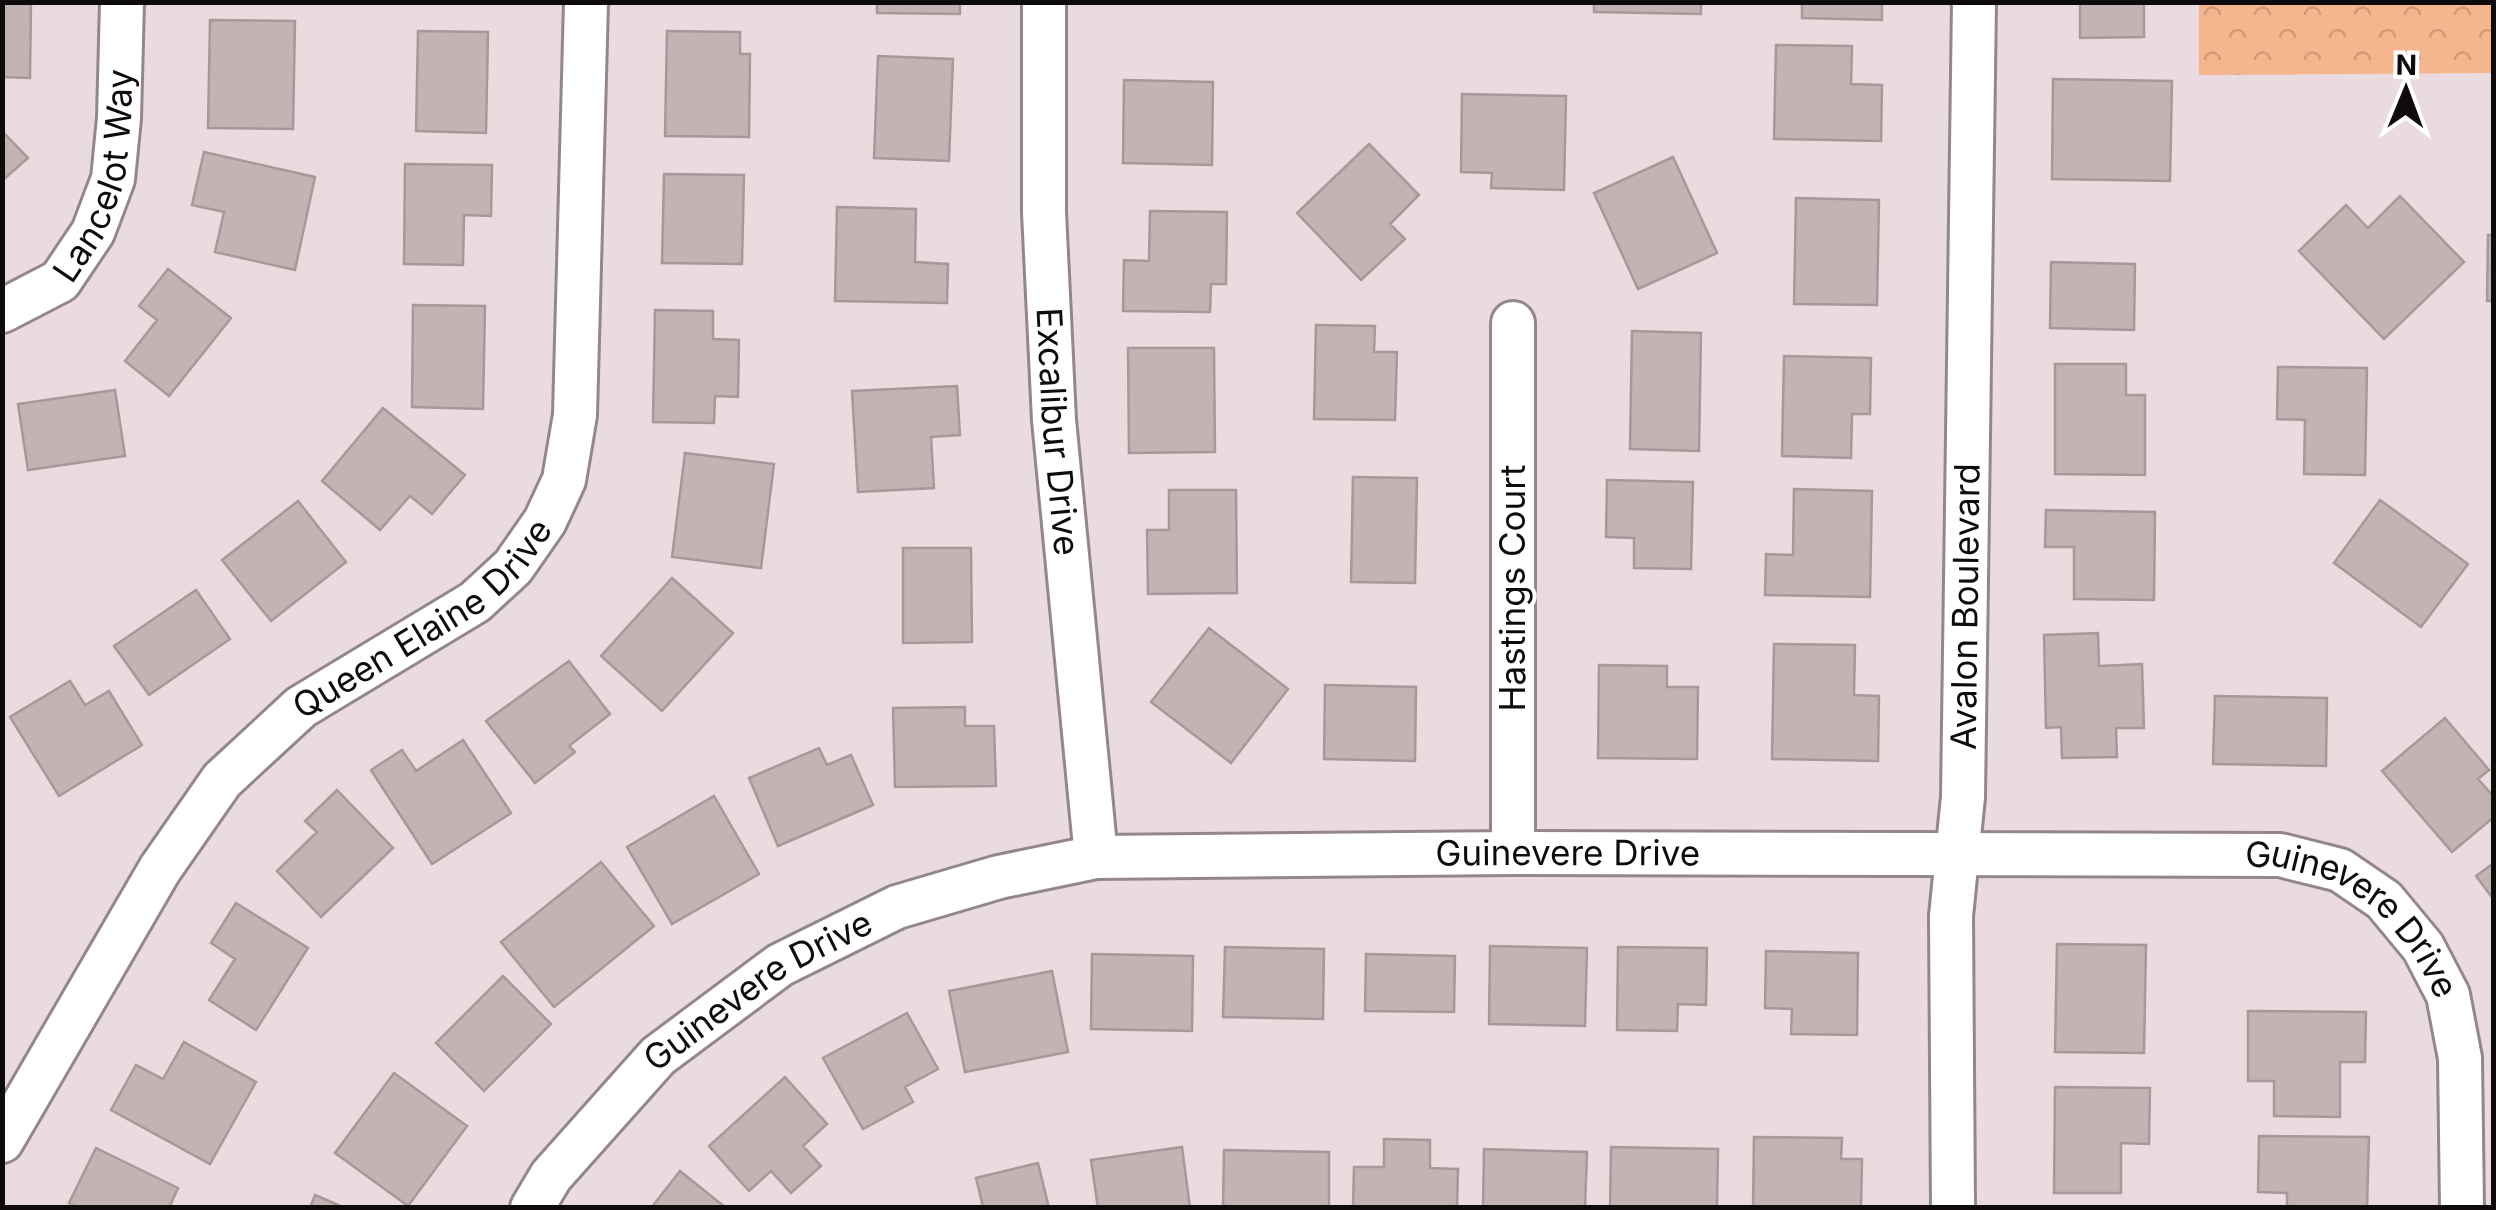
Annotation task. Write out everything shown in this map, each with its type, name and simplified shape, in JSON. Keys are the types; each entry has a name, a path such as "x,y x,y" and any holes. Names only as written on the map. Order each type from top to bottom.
{"street":[{"name":"Lancelot Way","path":"2,311 60,282 92,232 113,180 120,118 122,2"},
{"name":"Queen Elaine Drive","path":"2,1141 160,868 222,780 301,707 475,602 514,567 545,521 564,480 575,415 586,2"},
{"name":"Excalibur Drive","path":"1044,2 1044,212 1054,420 1096,857"},
{"name":"Avalon Boulevard","path":"1953,1208 1951,916 1963,796 1974,2"},
{"name":"Hastings Court","path":"1513,323 1514,853"},
{"name":"Guinevere Drive","path":"532,1208 552,1176 658,1056 780,966 896,907 999,877 1096,857 1514,853 2280,855 2340,870 2384,900 2423,947 2448,994 2460,1058 2462,1208"}],"green space":[{"path":"2199,3 2493,3 2493,73 2199,75"}],"building":[{"path":"2,2 31,2 30,78 2,77"},
{"path":"877,2 960,2 960,14 877,13"},
{"path":"1594,2 1701,2 1701,14 1594,12"},
{"path":"1802,2 1882,2 1882,20 1802,18"},
{"path":"2080,2 2144,2 2144,37 2080,38"},
{"path":"210,20 295,21 293,129 208,128"},
{"path":"418,31 488,32 486,133 416,131"},
{"path":"667,31 740,32 740,54 750,54 749,137 665,136"},
{"path":"1776,45 1852,46 1851,84 1882,85 1881,141 1774,139"},
{"path":"878,56 953,59 949,161 874,158"},
{"path":"2053,79 2172,81 2170,181 2052,179"},
{"path":"1124,80 1213,82 1212,165 1123,163"},
{"path":"1462,94 1566,96 1564,190 1491,188 1492,173 1461,172"},
{"path":"2,131 28,158 2,181"},
{"path":"1369,144 1419,195 1390,224 1405,239 1361,280 1297,213"},
{"path":"204,152 315,177 295,270 215,252 224,212 192,205"},
{"path":"1673,157 1717,253 1638,289 1594,193"},
{"path":"405,164 492,165 491,216 464,215 463,265 404,264"},
{"path":"664,174 744,175 742,264 662,263"},
{"path":"2400,196 2464,262 2384,339 2299,251 2346,205 2368,228"},
{"path":"1796,198 1879,200 1877,305 1794,304"},
{"path":"837,207 916,209 915,262 948,264 947,303 835,301"},
{"path":"1150,211 1227,212 1226,284 1211,284 1210,312 1123,311 1124,260 1149,261"},
{"path":"2488,235 2494,235 2494,301 2487,301"},
{"path":"2051,262 2135,264 2134,330 2050,328"},
{"path":"168,269 231,318 169,396 125,361 157,320 139,306"},
{"path":"413,305 485,306 483,409 412,407"},
{"path":"655,310 713,311 713,339 739,340 738,397 715,396 714,423 653,422"},
{"path":"1316,325 1375,326 1374,352 1397,352 1395,420 1314,419"},
{"path":"1632,331 1701,333 1699,451 1630,449"},
{"path":"1128,348 1214,348 1215,452 1129,453"},
{"path":"1784,356 1871,358 1870,414 1852,414 1851,458 1782,456"},
{"path":"2055,364 2126,364 2126,395 2145,395 2145,475 2055,474"},
{"path":"2278,367 2367,368 2365,475 2304,474 2305,420 2277,419"},
{"path":"957,386 960,435 931,437 934,488 858,492 852,391"},
{"path":"115,390 125,456 28,470 18,404"},
{"path":"383,408 465,475 432,514 410,496 380,530 322,481"},
{"path":"685,453 774,464 761,568 672,557"},
{"path":"1353,477 1417,478 1415,583 1351,582"},
{"path":"1607,480 1693,482 1691,569 1634,568 1634,538 1606,537"},
{"path":"1794,489 1872,491 1870,597 1765,595 1766,554 1793,555"},
{"path":"1169,490 1236,490 1237,593 1148,594 1147,530 1169,530"},
{"path":"2380,500 2468,564 2421,627 2334,563"},
{"path":"298,501 346,562 271,621 222,560"},
{"path":"2046,510 2155,512 2154,600 2074,599 2074,547 2045,547"},
{"path":"903,548 971,548 972,642 903,643"},
{"path":"672,578 733,633 662,711 601,656"},
{"path":"196,590 230,639 149,695 114,646"},
{"path":"1209,628 1288,689 1231,763 1151,702"},
{"path":"2098,633 2099,666 2142,664 2144,728 2116,728 2117,757 2062,758 2061,727 2046,728 2044,635"},
{"path":"1774,644 1855,645 1854,695 1879,696 1878,761 1772,759"},
{"path":"569,661 610,714 569,746 575,752 535,783 486,721"},
{"path":"1599,665 1667,666 1667,687 1698,687 1697,759 1598,758"},
{"path":"70,681 85,705 109,691 142,745 59,796 10,717"},
{"path":"1325,685 1416,687 1415,761 1324,759"},
{"path":"2215,696 2327,698 2326,766 2213,764"},
{"path":"965,707 965,726 994,726 996,786 895,787 893,708"},
{"path":"2445,718 2489,770 2478,779 2494,797 2494,817 2452,852 2382,771"},
{"path":"463,740 511,813 432,864 371,770 402,750 416,771"},
{"path":"819,748 827,765 851,755 873,805 778,846 749,778"},
{"path":"337,790 393,848 321,917 277,871 317,832 305,821"},
{"path":"714,796 759,874 672,924 627,847"},
{"path":"601,862 654,926 554,1007 501,942"},
{"path":"2494,863 2494,900 2476,876"},
{"path":"236,903 308,948 256,1030 209,1000 235,959 211,943"},
{"path":"2057,944 2146,945 2144,1053 2055,1052"},
{"path":"1490,946 1587,948 1585,1026 1489,1024"},
{"path":"1225,947 1324,949 1323,1019 1223,1017"},
{"path":"1618,947 1707,948 1706,1005 1678,1004 1677,1031 1617,1030"},
{"path":"1766,951 1858,953 1857,1035 1791,1034 1792,1009 1765,1008"},
{"path":"1092,954 1193,956 1192,1031 1091,1029"},
{"path":"1366,954 1455,956 1454,1012 1365,1011"},
{"path":"1052,971 1068,1052 965,1072 949,991"},
{"path":"503,976 551,1024 484,1091 436,1043"},
{"path":"2248,1011 2366,1012 2365,1062 2340,1062 2340,1117 2274,1116 2274,1081 2248,1081"},
{"path":"907,1013 938,1069 905,1087 913,1102 863,1129 823,1058"},
{"path":"184,1042 256,1082 210,1164 111,1110 136,1065 163,1079"},
{"path":"394,1073 467,1126 408,1206 335,1153"},
{"path":"785,1077 827,1124 803,1146 821,1166 791,1193 771,1171 749,1191 709,1146"},
{"path":"2055,1087 2150,1088 2149,1144 2121,1143 2121,1193 2054,1193"},
{"path":"2259,1136 2369,1137 2367,1208 2287,1208 2287,1193 2258,1192"},
{"path":"1754,1137 1842,1138 1841,1159 1862,1159 1861,1208 1753,1208"},
{"path":"1384,1139 1430,1140 1430,1168 1458,1169 1457,1208 1353,1208 1354,1167 1384,1167"},
{"path":"1182,1147 1190,1208 1098,1208 1091,1160"},
{"path":"1611,1147 1718,1149 1717,1208 1610,1208"},
{"path":"96,1148 178,1188 169,1208 77,1208 69,1203"},
{"path":"1484,1149 1587,1152 1585,1208 1483,1208"},
{"path":"1224,1150 1329,1152 1329,1208 1223,1208"},
{"path":"1038,1163 1049,1208 980,1208 983,1207 976,1178"},
{"path":"680,1171 726,1208 651,1208"},
{"path":"315,1195 345,1208 310,1208"}]}
